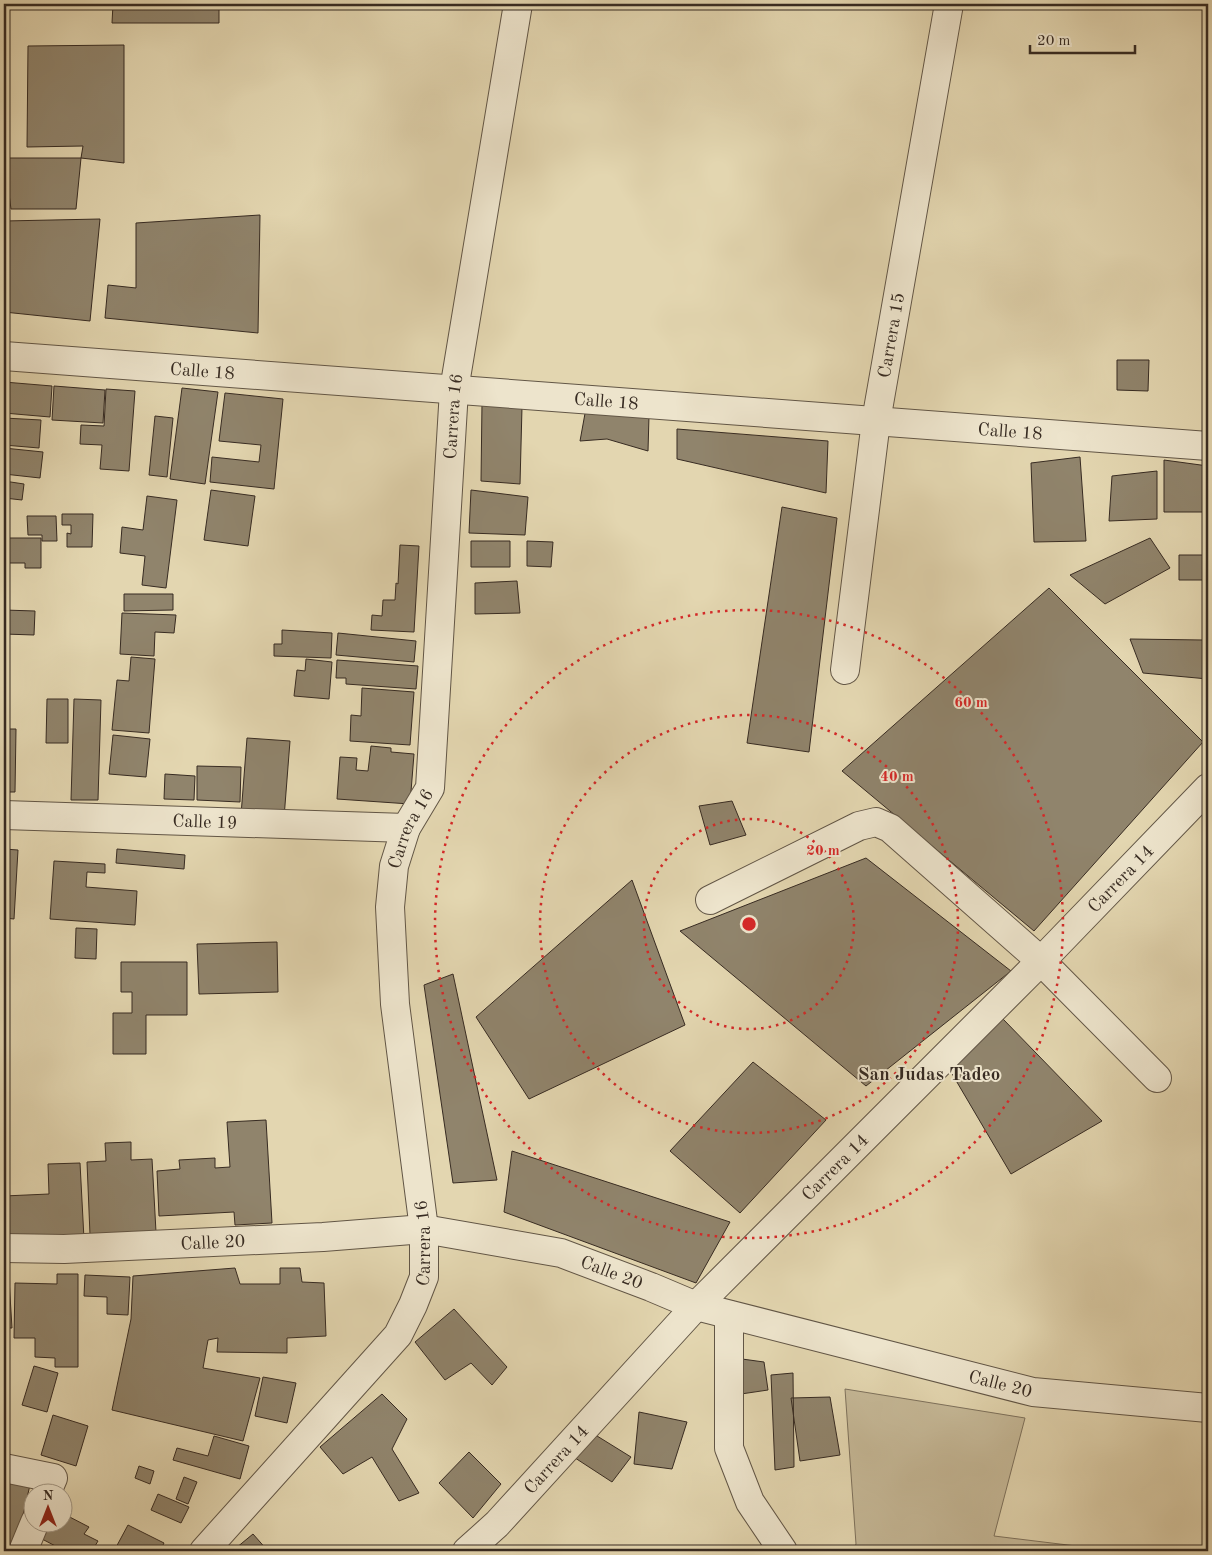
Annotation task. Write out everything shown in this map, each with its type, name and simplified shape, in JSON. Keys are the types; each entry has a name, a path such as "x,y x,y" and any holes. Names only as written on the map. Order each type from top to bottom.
{"street":[{"name":"Carrera 16","path":"204,1551 398,1335 424,1277 424,1229 395,1004 390,907 394,866 406,828 430,788 454,390 518,4"},
{"name":"Carrera 15","path":"845,670 876,421 949,4"},
{"name":"Calle 18","path":"4,356 1208,446"},
{"name":"Carrera 14","path":"467,1551 497,1524 696,1306 1041,961 1208,788"},
{"name":"Calle 19","path":"4,815 406,828"},
{"path":"710,900 859,826 876,822 890,828 1041,961 1157,1078"},
{"name":"Calle 20","path":"4,1248 64,1249 313,1238 424,1229 561,1253 696,1306 1033,1392 1208,1408"},
{"path":"729,1315 729,1448 750,1502 784,1551"},
{"path":"4,1468 53,1478 51,1482"},
{"path":"23,1551 31,1532"}],"shaded area":[{"path":"845,1389 1025,1418 994,1536 1117,1551 853,1551 856,1544"}],"building":[{"path":"113,4 219,4 219,23 112,23"},
{"path":"124,45 124,163 81,158 83,146 27,147 28,46"},
{"path":"4,158 81,158 76,209 11,209 9,194 4,194"},
{"path":"260,215 258,333 105,318 108,285 136,288 136,223"},
{"path":"100,219 90,321 4,312 4,221"},
{"path":"1117,360 1149,360 1148,391 1117,390"},
{"path":"4,382 52,386 50,417 4,413"},
{"path":"54,386 105,390 103,423 52,420"},
{"path":"182,388 218,392 205,484 170,479"},
{"path":"106,389 135,391 129,471 100,469 102,445 80,444 81,425 104,426"},
{"path":"225,393 283,399 274,489 210,482 212,457 259,462 261,445 219,441"},
{"path":"482,403 522,407 520,484 481,481"},
{"path":"586,408 649,416 648,451 607,439 580,441"},
{"path":"155,416 173,418 167,477 149,475"},
{"path":"4,418 41,420 39,448 4,445"},
{"path":"677,429 828,441 826,493 677,459"},
{"path":"4,448 43,452 40,478 4,474"},
{"path":"1080,457 1086,541 1034,542 1031,463"},
{"path":"1164,460 1208,466 1208,512 1164,512"},
{"path":"1157,471 1157,519 1109,521 1112,476"},
{"path":"4,481 24,484 22,500 4,498"},
{"path":"211,490 255,496 248,546 204,540"},
{"path":"471,490 528,497 525,535 469,533"},
{"path":"147,496 177,500 166,588 142,585 145,556 120,553 122,527 143,530"},
{"path":"782,507 837,518 809,752 747,743"},
{"path":"62,514 93,514 92,547 67,547 67,533 71,534 71,525 62,525"},
{"path":"27,516 56,516 57,541 42,541 42,535 28,535"},
{"path":"4,538 41,538 41,568 25,568 25,563 4,563"},
{"path":"1150,538 1170,568 1105,604 1070,575"},
{"path":"471,541 510,541 510,567 471,567"},
{"path":"527,541 553,542 551,567 527,566"},
{"path":"400,545 419,546 414,632 371,630 372,615 382,616 383,600 395,600 396,583 398,584"},
{"path":"1179,555 1206,555 1203,580 1179,580"},
{"path":"517,581 520,613 475,614 475,583"},
{"path":"1049,588 1203,742 1034,931 842,771"},
{"path":"124,594 173,594 173,610 124,611"},
{"path":"4,610 35,611 34,635 4,634"},
{"path":"122,613 176,615 174,633 155,632 154,656 120,654"},
{"path":"282,630 332,633 331,658 274,656 274,644 282,644"},
{"path":"338,633 416,641 414,662 336,655"},
{"path":"4,639 8,639 7,682 4,682"},
{"path":"1130,639 1203,640 1208,679 1143,673"},
{"path":"131,657 155,659 149,733 112,730 117,680 129,681"},
{"path":"306,659 332,662 329,699 294,696 297,670 305,671"},
{"path":"337,660 418,666 416,689 346,684 346,678 336,678"},
{"path":"4,687 6,687 5,718 4,718"},
{"path":"362,688 414,692 410,745 350,741 351,715 361,716"},
{"path":"47,699 68,699 68,743 46,743"},
{"path":"74,699 101,700 98,800 71,800"},
{"path":"4,729 16,729 15,792 4,792"},
{"path":"113,735 150,739 146,777 109,774"},
{"path":"247,738 290,741 284,818 241,815"},
{"path":"371,746 391,748 391,752 414,754 410,804 337,799 340,757 357,758 356,770 368,771"},
{"path":"197,766 241,767 240,802 197,800"},
{"path":"165,774 195,776 194,800 164,799"},
{"path":"732,801 746,835 710,845 699,806"},
{"path":"4,849 18,850 14,919 4,918"},
{"path":"117,849 185,855 184,869 116,863"},
{"path":"866,858 1011,971 866,1086 680,931"},
{"path":"54,861 105,864 105,873 87,872 86,887 137,891 135,925 50,919"},
{"path":"632,880 685,1025 529,1099 476,1017"},
{"path":"76,928 97,929 96,959 75,958"},
{"path":"277,942 278,992 199,994 197,944"},
{"path":"121,962 187,962 187,1015 146,1015 146,1054 113,1054 113,1013 132,1013 132,992 121,992"},
{"path":"453,974 497,1180 453,1183 424,985"},
{"path":"1003,1019 1102,1121 1011,1174 951,1072 965,1054"},
{"path":"753,1062 826,1120 740,1213 670,1151"},
{"path":"266,1120 272,1223 235,1225 234,1212 159,1216 157,1171 180,1169 179,1160 215,1158 215,1168 230,1167 227,1122"},
{"path":"131,1142 131,1160 152,1159 156,1232 90,1235 87,1162 106,1161 105,1143"},
{"path":"512,1151 730,1222 696,1283 504,1212"},
{"path":"80,1163 84,1239 4,1243 4,1196 49,1194 48,1164"},
{"path":"235,1268 240,1284 280,1284 280,1268 300,1268 302,1282 324,1283 326,1336 287,1338 287,1353 217,1352 218,1338 208,1340 203,1368 260,1378 243,1441 112,1410 131,1319 133,1276"},
{"path":"57,1274 78,1274 78,1367 55,1367 55,1358 35,1357 35,1338 14,1338 15,1283 57,1284"},
{"path":"85,1275 130,1277 128,1315 107,1314 107,1297 84,1296"},
{"path":"4,1279 9,1279 12,1328 4,1328"},
{"path":"454,1309 507,1367 492,1385 471,1363 445,1380 415,1342"},
{"path":"742,1359 764,1362 768,1390 741,1394"},
{"path":"34,1366 58,1373 47,1412 22,1405"},
{"path":"793,1373 794,1467 775,1470 771,1375"},
{"path":"263,1377 296,1383 287,1423 255,1416"},
{"path":"382,1394 407,1419 392,1449 419,1493 399,1501 372,1457 343,1474 320,1447"},
{"path":"830,1397 840,1455 800,1461 791,1398"},
{"path":"639,1412 687,1422 672,1469 634,1464"},
{"path":"53,1415 88,1426 76,1466 41,1455"},
{"path":"589,1431 631,1457 612,1482 569,1454"},
{"path":"214,1436 249,1446 240,1479 173,1460 177,1448 208,1456"},
{"path":"469,1452 501,1484 473,1518 439,1483"},
{"path":"139,1466 154,1471 150,1484 135,1478"},
{"path":"184,1477 197,1482 188,1504 176,1499"},
{"path":"4,1479 22,1483 22,1519 16,1545 4,1543"},
{"path":"158,1494 189,1507 181,1523 151,1510"},
{"path":"72,1518 89,1527 84,1534 98,1541 92,1551 65,1551 42,1539 46,1532 72,1532"},
{"path":"128,1525 164,1543 160,1551 114,1551"},
{"path":"253,1534 268,1551 239,1551 236,1548"},
{"path":"495,1543 498,1551 487,1551"}],"district":[{"name":"San Judas Tadeo","path":"929,1073"}]}
